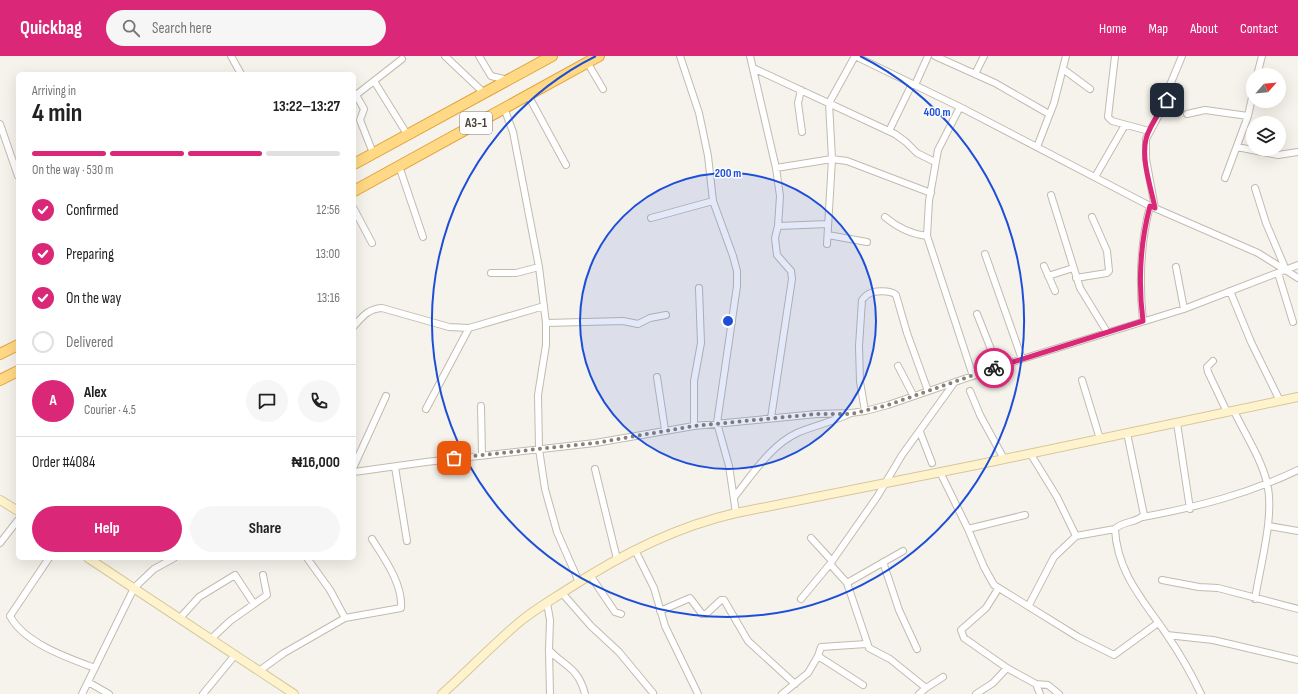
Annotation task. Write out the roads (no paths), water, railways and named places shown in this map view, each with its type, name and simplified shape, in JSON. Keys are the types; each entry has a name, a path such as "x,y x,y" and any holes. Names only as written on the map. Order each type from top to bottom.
{"highway":[{"name":"A3-1","path":"356,163 552,56"},
{"name":"A3-1","path":"356,190 599,56"},
{"path":"2,351 16,345"},
{"path":"0,380 16,372"}],"main road":[{"path":"442,694 523,620 562,593 616,559 682,528 707,519 885,484 1298,397"},
{"path":"0,500 16,510"},
{"path":"91,560 294,694"}],"street":[{"path":"231,56 240,72"},
{"path":"444,56 484,93"},
{"path":"480,56 491,76 508,80"},
{"path":"680,56 699,112 708,156 713,201 737,271 737,286 717,423 729,466 735,496 736,513"},
{"path":"750,56 776,168 780,196 778,226 775,238 777,255 791,271 792,279 771,418"},
{"path":"827,244 832,159 829,103 855,56 960,107 1152,207 1258,253 1298,278"},
{"path":"889,131 928,56"},
{"path":"935,56 995,83 1049,114"},
{"path":"975,74 984,56"},
{"path":"1037,147 1049,114 1066,56"},
{"path":"1115,56 1108,117 1112,121 1150,131"},
{"path":"1143,321 1139,288 1146,220 1152,207 1146,159 1146,139 1167,100 1170,85 1182,56"},
{"path":"1259,68 1262,56"},
{"path":"373,153 360,120 364,109 356,95 402,59"},
{"path":"587,62 603,89"},
{"path":"753,68 889,131 901,138 916,153 935,162"},
{"path":"1063,69 1090,89"},
{"path":"374,81 407,134"},
{"path":"801,90 798,103 802,132"},
{"path":"528,95 566,165"},
{"path":"960,107 938,150 931,193 927,236 973,376"},
{"path":"504,108 513,132 539,267 546,323 546,345 538,395 539,449 545,489 557,532 579,582"},
{"path":"1187,114 1205,110 1248,116 1250,108"},
{"path":"1225,178 1246,121"},
{"path":"0,124 16,170"},
{"path":"1095,177 1125,124"},
{"path":"1236,147 1278,155 1298,152"},
{"path":"776,168 832,159 856,163 931,193"},
{"path":"400,166 423,237"},
{"path":"1256,188 1266,222 1286,270"},
{"path":"1051,195 1080,288 1107,332"},
{"path":"651,218 713,201"},
{"path":"356,212 372,243"},
{"path":"1076,278 1107,273 1109,271 1107,251 1092,217"},
{"path":"885,218 904,231 927,236"},
{"path":"778,226 828,224"},
{"path":"828,235 867,242"},
{"path":"985,254 1022,359"},
{"path":"735,496 755,470 786,439 797,433 832,422 851,414 954,383 1022,359 1184,309 1298,265"},
{"path":"1044,266 1055,291"},
{"path":"491,273 516,273 539,267"},
{"path":"1048,276 1073,268"},
{"path":"1176,268 1184,309"},
{"path":"1278,273 1293,322"},
{"path":"694,426 694,381 702,343 699,288"},
{"path":"1230,291 1251,342 1280,401"},
{"path":"865,411 860,382 859,346 862,300 872,292 891,292 896,295 907,333 928,391"},
{"path":"356,324 366,312 373,308 382,308 449,328 469,328 544,306"},
{"path":"977,314 998,367"},
{"path":"546,323 623,322 638,324 650,318 666,315"},
{"path":"426,409 469,328"},
{"path":"1213,361 1207,367 1208,372 1262,468 1268,484 1269,526 1255,599"},
{"path":"898,366 913,396"},
{"path":"657,378 666,430"},
{"path":"1082,380 1100,439"},
{"path":"801,599 831,562 885,484 902,455 954,383"},
{"path":"970,391 980,415 1004,459"},
{"path":"356,462 386,396"},
{"path":"481,406 482,456"},
{"path":"356,472 595,443 666,430 717,423 816,414 851,414"},
{"path":"1177,423 1190,509"},
{"path":"920,432 932,463"},
{"path":"1127,433 1144,512 1143,517"},
{"path":"1030,453 1056,497 1076,536"},
{"path":"395,466 407,542"},
{"path":"595,469 616,559"},
{"path":"1028,605 1054,557 1076,536 1115,529 1120,525 1143,517 1190,509 1268,484 1298,470"},
{"path":"940,472 968,529 984,567 998,589 1028,605 1078,636 1114,655 1158,623"},
{"path":"968,529 1025,515"},
{"path":"0,543 16,523"},
{"path":"1269,526 1298,531"},
{"path":"1115,529 1122,565 1128,579 1167,635 1189,670 1201,694"},
{"path":"811,538 847,583 864,631 866,644 874,651 890,659 926,688"},
{"path":"259,671 284,653 345,618 398,610 401,608 398,589 391,572 372,539"},
{"path":"635,550 654,588 665,626 698,694"},
{"path":"847,583 903,551"},
{"path":"48,560 10,616 22,630 55,653 95,668"},
{"path":"82,694 134,588 154,569 170,560"},
{"path":"308,560 330,590 345,618"},
{"path":"883,562 899,610 917,649"},
{"path":"180,618 203,594 235,575 254,604"},
{"path":"211,639 230,621 267,595 263,575"},
{"path":"590,575 615,612 621,614"},
{"path":"1162,580 1199,587 1218,588 1255,599 1298,609"},
{"path":"998,589 986,608 964,626 961,630 961,634 964,638 1007,668 1036,684 1048,685 1059,694"},
{"path":"562,593 591,626 619,652 653,693"},
{"path":"660,611 690,598 702,614 706,614 721,600 724,600 748,641 795,684"},
{"path":"547,603 550,620 550,694"},
{"path":"1167,635 1213,640 1298,660"},
{"path":"782,694 808,673 818,656 820,648 824,646 841,647 866,644"},
{"path":"549,650 555,657 569,666 580,680 585,694"},
{"path":"203,694 235,655"},
{"path":"818,656 863,685"},
{"path":"549,663 555,657"},
{"path":"976,694 993,683 1007,668"},
{"path":"919,694 943,677"},
{"path":"88,682 109,694"},
{"path":"1036,684 1040,694"}]}
